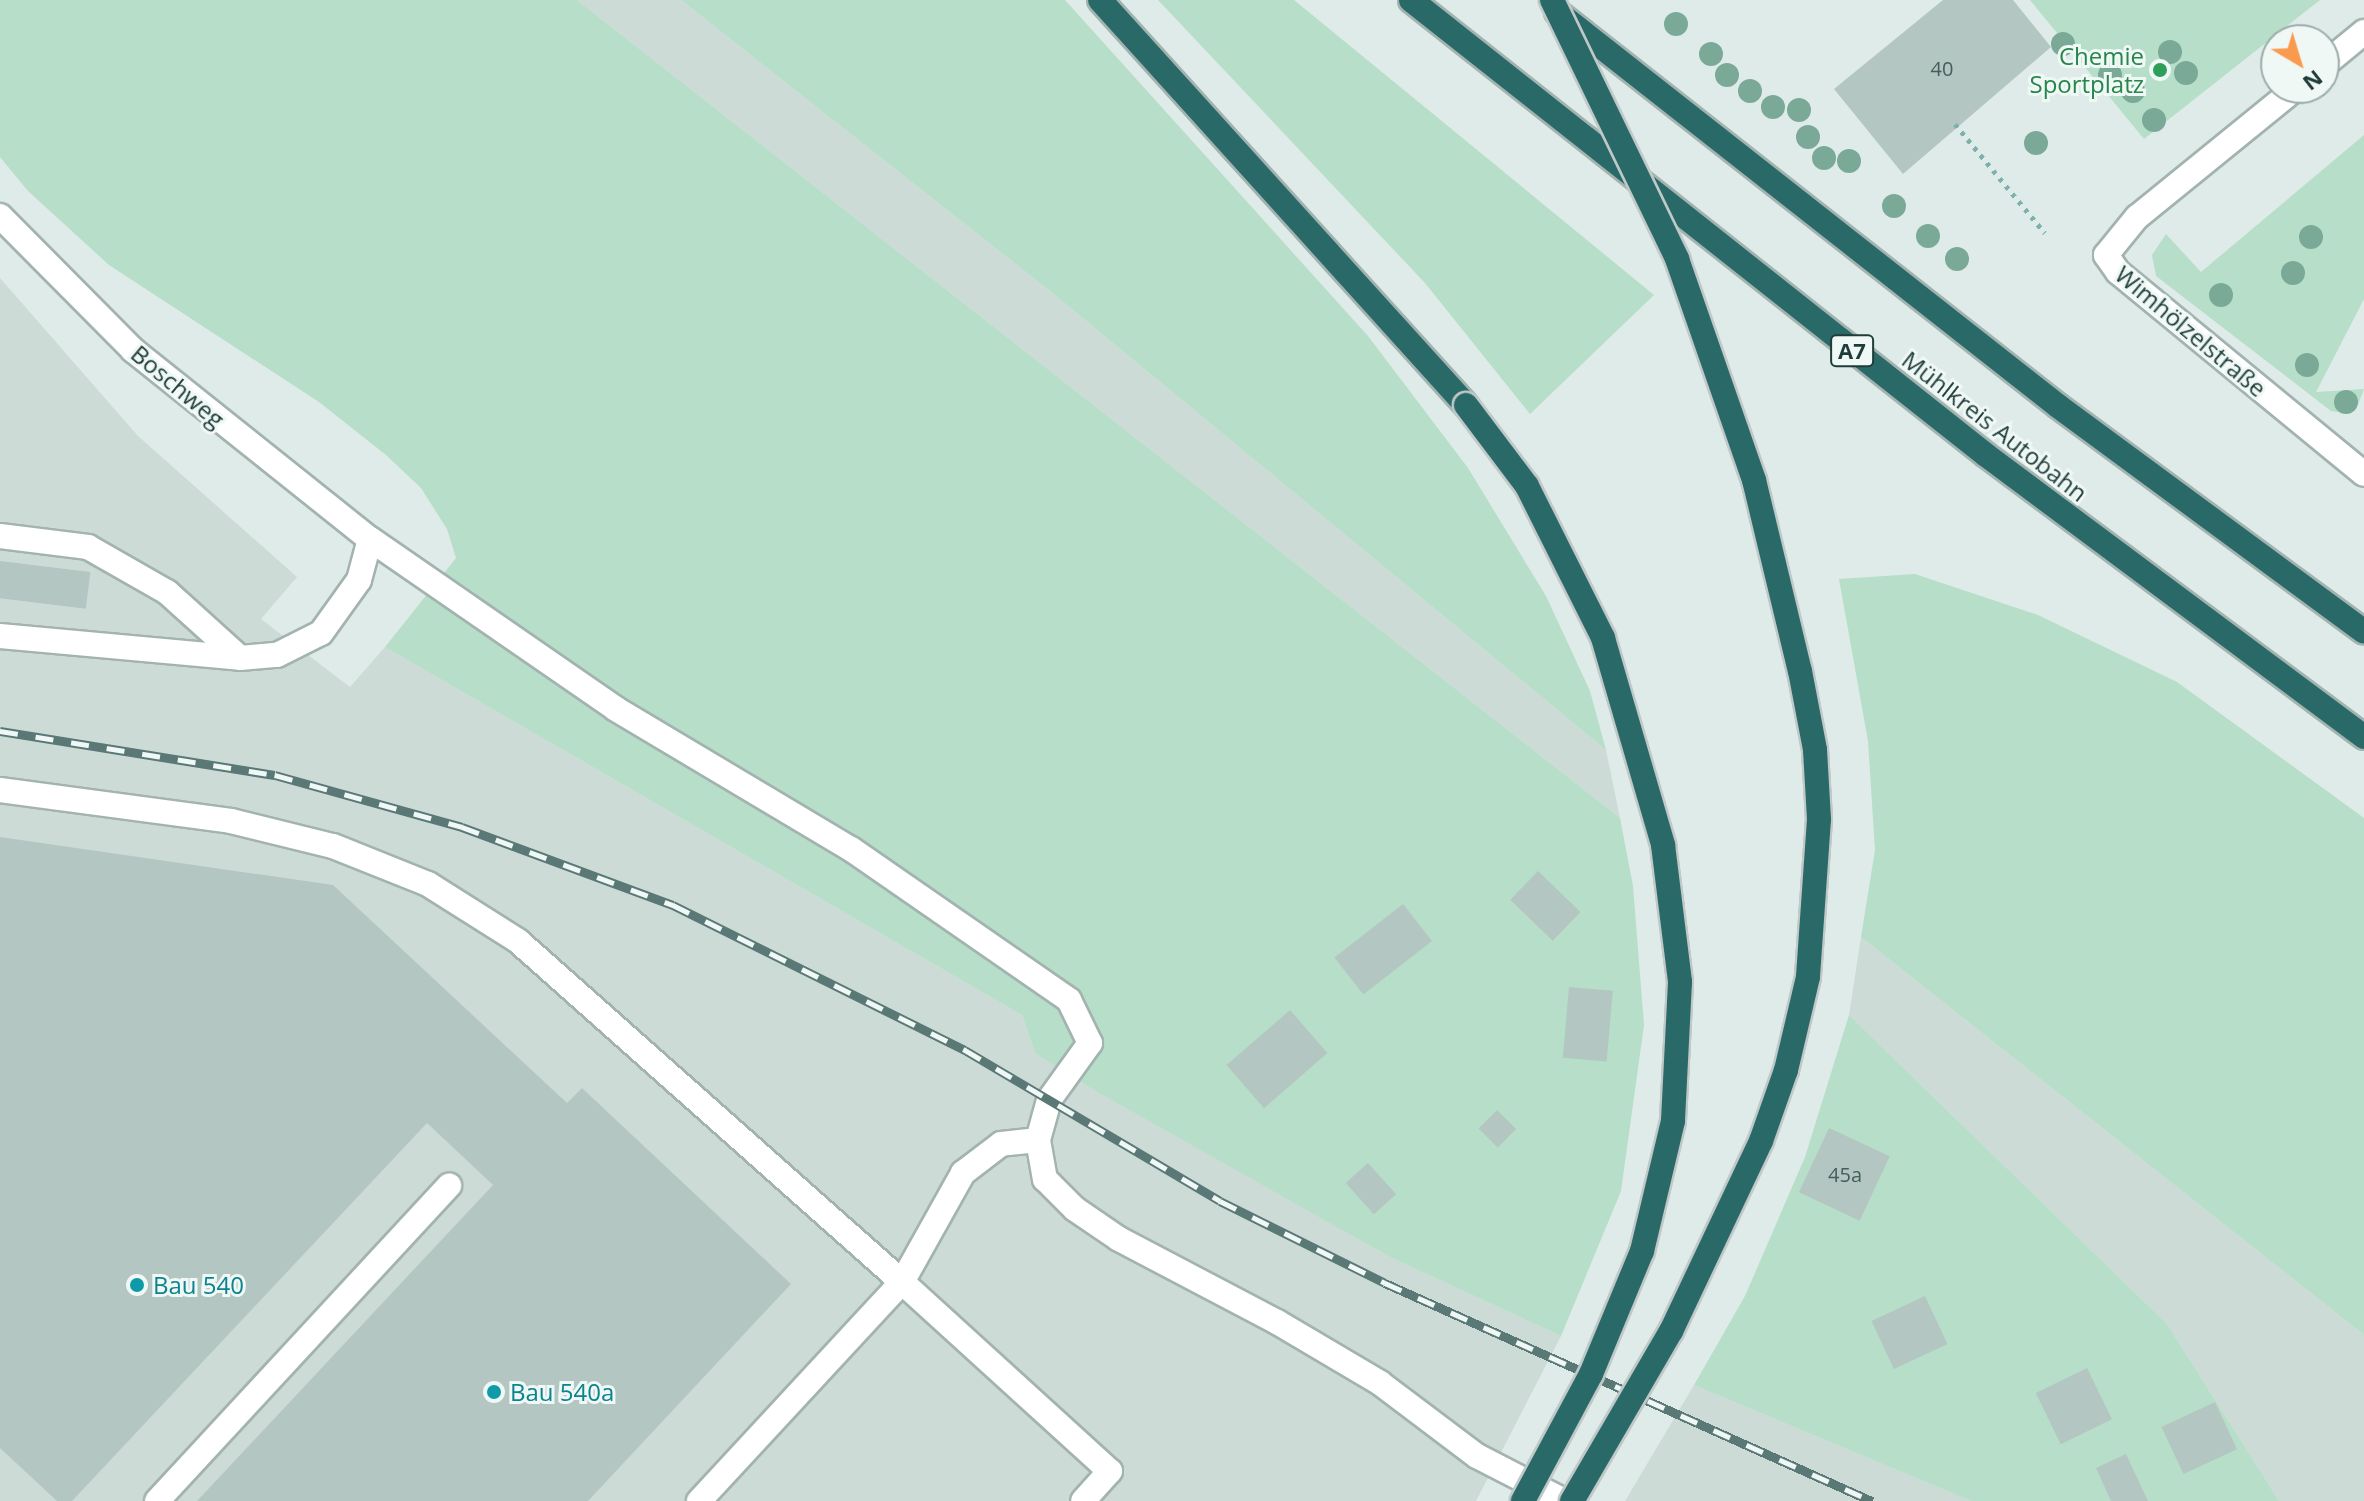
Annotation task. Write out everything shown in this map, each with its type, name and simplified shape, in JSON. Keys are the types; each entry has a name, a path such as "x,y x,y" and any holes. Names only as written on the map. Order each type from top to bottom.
{"highway":[{"path":"1100,0 1466,405 1527,486 1603,638 1663,845 1680,982 1673,1121 1642,1251 1591,1374 1523,1501"},
{"name":"Mühlkreis Autobahn","path":"1411,0 1986,455 2364,737"},
{"path":"1542,0 1695,125 2046,396 2364,632"},
{"path":"1552,0 1677,259 1754,480 1800,671 1815,750 1819,819 1808,977 1786,1070 1761,1141 1671,1331 1572,1501"}],"street":[{"path":"2340,52 2364,32"},
{"name":"Wimhölzelstraße","path":"2276,104 2137,217 2106,255 2118,272 2364,474"},
{"name":"Boschweg","path":"0,216 133,350 370,539 616,709 851,849 1069,1000 1090,1043 1049,1100 1038,1140"},
{"path":"0,536 88,547 167,592 240,658"},
{"path":"0,636 240,658 277,655 321,633 359,580 370,539"},
{"path":"0,790 231,821 333,846 428,884 518,941 1110,1471 1083,1501"},
{"path":"699,1501 902,1282 963,1173 1001,1144 1038,1140 1045,1179 1075,1209 1119,1239 1277,1322 1380,1383 1477,1456 1564,1501"},
{"path":"157,1501 449,1186"}],"path":[{"path":"1955,124 2045,233"}],"shaded area":[{"path":"577,0 681,0 1050,291 1606,750 1620,818"},
{"path":"0,278 138,436 297,577 261,619 350,687 385,647 1022,1015 1035,1053 1392,1258 1561,1336 1476,1501 0,1501"},
{"path":"1861,937 2364,1335 2364,1501 2279,1501 2167,1324 1849,1015"},
{"path":"1694,1385 1971,1501 1625,1501"}],"green space":[{"path":"0,0 577,0 1620,818 1633,886 1644,1025 1621,1191 1561,1336 1392,1258 1096,1091 1035,1053 1022,1015 385,647 456,558 447,529 421,488 386,455 319,402 109,265 28,191 0,157"},
{"path":"681,0 1065,0 1368,336 1468,468 1546,596 1590,691 1606,750 1050,291"},
{"path":"1158,0 1294,0 1654,295 1530,414 1425,283"},
{"name":"Chemie Sportplatz","path":"2030,0 2320,0 2290,24 2260,24 2260,47 2144,139"},
{"path":"2364,135 2364,299 2316,392 2364,389 2358,405 2345,413 2331,411 2156,276 2152,255 2166,234 2201,272"},
{"path":"1915,574 2038,615 2177,682 2364,818 2364,1335 1861,937 1875,850 1868,741 1839,579"},
{"path":"1849,1015 2167,1324 2279,1501 1971,1501 1694,1385 1745,1296 1805,1157"}],"building":[{"path":"1943,0 2013,0 2051,47 1903,174 1834,89"},
{"path":"0,561 90,572 86,609 0,598"},
{"name":"Bau 540","path":"0,837 333,885 567,1103 582,1088 791,1284 588,1501 197,1501 493,1185 427,1123 72,1501 57,1501 0,1448"},
{"path":"1538,871 1580,912 1553,941 1510,900"},
{"path":"1403,904 1432,941 1363,995 1334,958"},
{"path":"1569,987 1613,991 1607,1062 1563,1058"},
{"path":"1290,1010 1327,1053 1264,1108 1227,1065"},
{"path":"1497,1110 1516,1129 1498,1147 1479,1128"},
{"path":"1829,1128 1890,1156 1860,1221 1799,1192"},
{"path":"1368,1163 1396,1194 1374,1214 1346,1183"},
{"path":"1925,1296 1947,1344 1894,1369 1872,1321"},
{"path":"2087,1368 2112,1419 2061,1444 2036,1393"},
{"path":"2215,1402 2237,1449 2184,1474 2162,1427"},
{"path":"2126,1454 2148,1501 2111,1501 2096,1468"}],"railway":[{"path":"0,731 275,775 462,827 673,905 965,1050 1220,1201 1385,1283 1872,1501"}],"place":[{"name":"Chemie Sportplatz","path":"2160,70"},
{"name":"Bau 540","path":"137,1285"},
{"name":"Bau 540a","path":"494,1392"}]}
